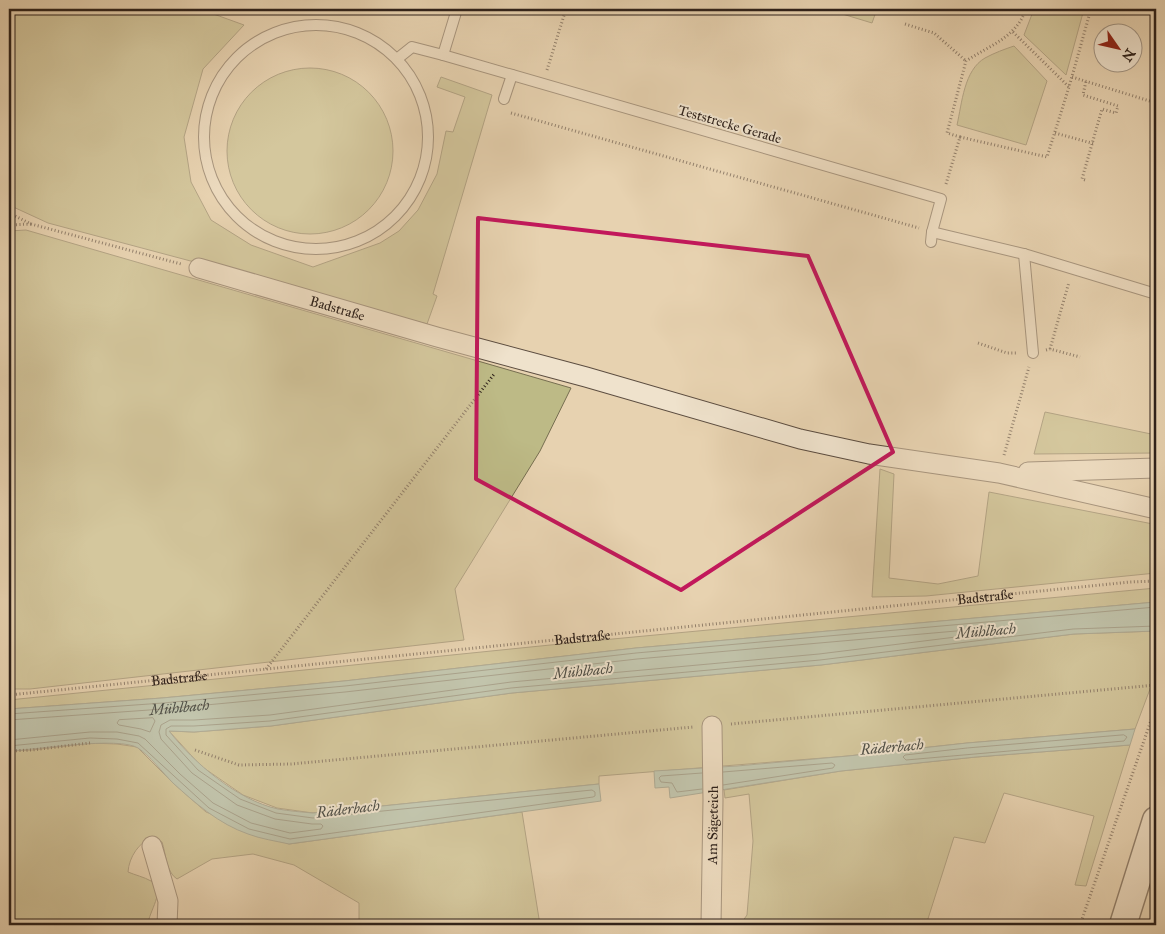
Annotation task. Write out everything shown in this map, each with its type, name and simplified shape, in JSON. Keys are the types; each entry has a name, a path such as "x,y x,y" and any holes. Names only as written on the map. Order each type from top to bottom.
{"street":[{"name":"Badstraße","path":"199,268 800,439 869,454 999,473 1156,509"},
{"name":"Badstraße","path":"999,473 1156,468"},
{"name":"Am Sägeteich","path":"711,925 712,726"},
{"path":"1123,925 1156,820"},
{"path":"152,846 168,901 167,925"}],"lane":[{"path":"444,55 457,9"},
{"path":"332,25 367,37 397,59 418,89 428,125 425,162 411,196 387,224 354,243 318,250 281,245 248,228 223,201 207,167 203,130 212,94 232,63 260,39 295,26 332,25"},
{"name":"Teststrecke Gerade","path":"397,59 412,47 444,55 941,199"},
{"path":"504,99 512,74"},
{"path":"941,199 932,237 1024,254 1156,294"},
{"path":"1024,254 1033,353"}],"path":[{"path":"544,84 566,9"},
{"path":"1026,9 1022,20 1012,32 966,61 947,133 960,138 1047,158 1091,9"},
{"path":"905,24 934,33 966,61"},
{"path":"1012,32 1069,86"},
{"path":"1072,77 1156,103"},
{"path":"1085,180 1082,179 1094,144 1102,109 1116,113 1118,106 1083,95 1086,81"},
{"path":"510,113 932,237"},
{"path":"1055,133 1094,144"},
{"path":"941,199 960,138"},
{"path":"9,213 31,224 199,268"},
{"path":"9,225 31,224"},
{"path":"1050,349 1072,269"},
{"path":"978,343 1007,353 1033,353 1050,349 1080,357"},
{"path":"999,473 1033,353"},
{"path":"266,669 508,357"},
{"name":"Badstraße","path":"9,695 1130,582 1156,581"},
{"path":"194,750 239,765 291,764 1156,685"},
{"path":"1080,925 1156,706"},
{"path":"9,751 90,744"}],"highlighted area":[{"path":"478,218 808,256 893,452 681,590 476,479"}],"shaded area":[{"path":"9,9 209,9 208,12 244,25 203,69 184,137 191,182 211,220 251,245 313,267 380,243 399,231 418,210 437,174 446,131 453,132 465,97 437,87 441,77 492,95 433,294 437,296 427,324 48,223 9,205"},
{"path":"826,9 877,9 872,23"},
{"path":"1034,9 1084,9 1066,75 1024,35"},
{"path":"1014,46 1047,81 1026,145 957,125 965,88 972,70 985,58"},
{"path":"310,68 342,75 356,82 369,92 379,105 386,119 393,151 386,183 379,197 369,210 356,220 342,227 310,234 278,227 264,220 251,210 241,197 234,183 227,151 234,119 241,105 251,92 264,82 278,75"},
{"path":"26,230 571,388 540,451 455,589 464,640 30,689 9,689 9,231"},
{"path":"1045,412 1156,435 1156,453 1034,454"},
{"path":"880,469 894,474 889,578 938,584 978,576 989,492 1153,524 1156,529 1156,573 926,596 872,597"},
{"path":"1156,588 1156,602 636,648 344,681 162,698 9,709 9,700 570,643"},
{"path":"1156,631 1156,673 1135,729 967,743 848,756 599,776 599,784 313,813 277,808 243,795 201,766 169,731 194,732 271,726 512,693 821,665 1074,634"},
{"path":"90,743 137,747 206,812 289,844 522,812 540,925 359,925 359,903 294,865 253,854 212,859 177,879 168,867 162,842 153,837 139,846 130,861 128,872 151,881 157,890 156,902 148,925 9,925 9,751"},
{"path":"1130,745 1086,886 1075,885 1094,816 1004,793 985,843 954,837 926,925 740,925 747,915 753,841 749,794 725,798 724,790 841,771 976,757"}],"water":[{"name":"Mühlbach","path":"1156,602 1156,631 1074,634 821,665 512,693 271,726 194,732 169,731 204,767 232,789 247,798 263,804 291,811 313,813 599,784 601,801 289,844 248,834 217,819 181,791 138,748 113,743 96,743 9,751 9,709 162,698 344,681 636,648"},
{"path":"1135,729 1130,745 976,757 841,771 670,798 669,787 655,788 654,771 737,766 967,743"}],"water label":[{"name":"Räderbach","path":"892,747"},
{"name":"Räderbach","path":"348,809"}]}
